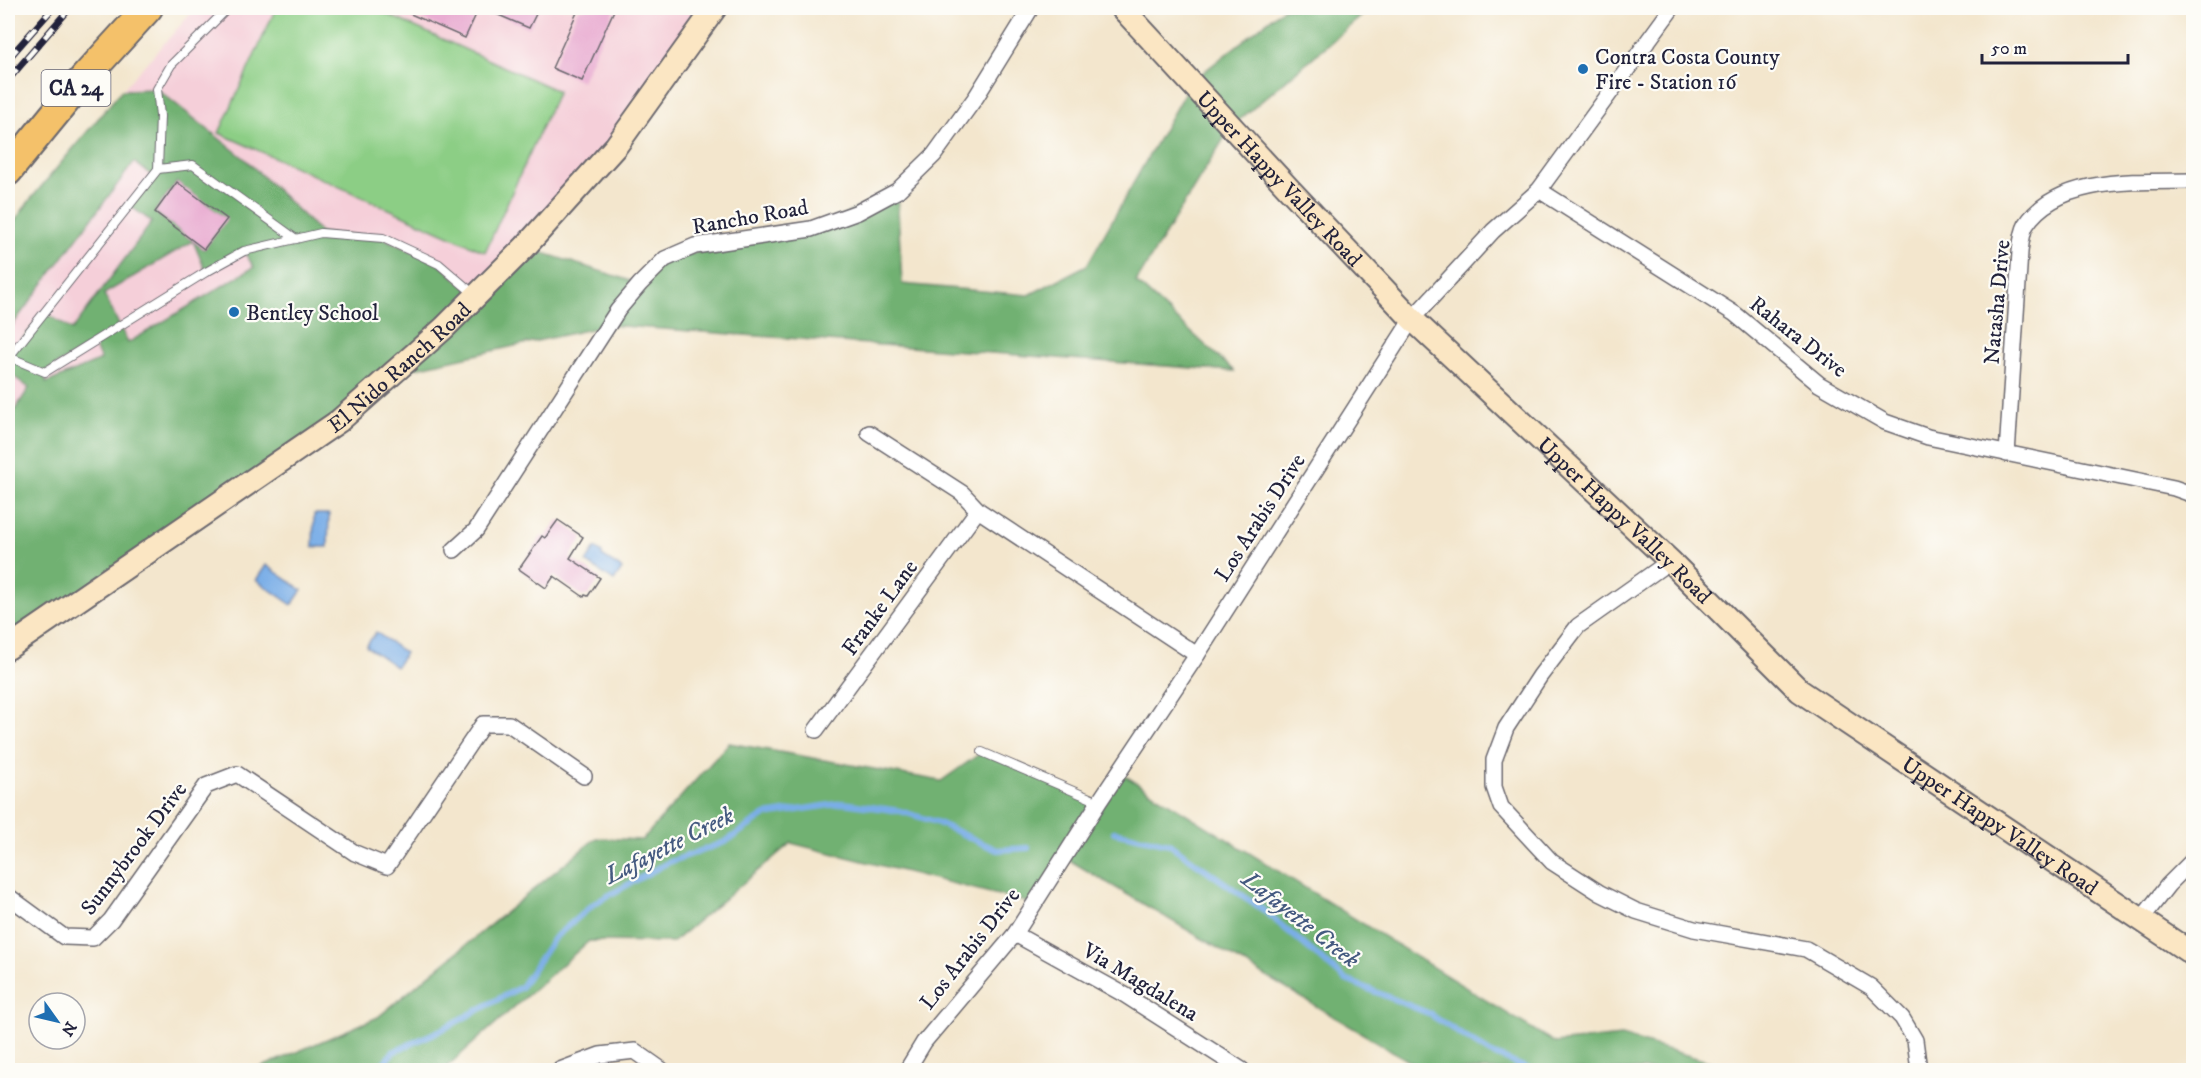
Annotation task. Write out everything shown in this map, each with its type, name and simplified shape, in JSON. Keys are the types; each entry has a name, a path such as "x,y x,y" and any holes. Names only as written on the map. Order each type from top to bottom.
{"highway":[{"name":"CA 24","path":"8,171 85,77 148,8"}],"street":[{"name":"El Nido Ranch Road","path":"8,648 339,422 444,328 525,247 616,146 715,8"},
{"name":"Rancho Road","path":"454,550 476,530 618,310 665,259 695,246 811,229 858,212 897,191 934,155 976,97 1031,8"},
{"name":"Upper Happy Valley Road","path":"1122,8 1412,319 1670,561 1800,691 2193,955"},
{"name":"Los Arabis Drive","path":"907,1071 924,1042 1015,934 1412,319 1493,231 1539,190 1672,8"},
{"name":"Natasha Drive","path":"2007,454 2020,252 2025,226 2039,210 2064,195 2114,182 2193,181"},
{"name":"Rahara Drive","path":"1539,190 1735,314 1819,384 1885,422 1928,437 2174,488 2193,495"},
{"path":"869,433 962,493 978,510 1197,655"},
{"name":"Franke Lane","path":"816,730 978,510"},
{"path":"1670,561 1578,626 1540,676 1506,728 1494,760 1494,787 1502,807 1552,862 1600,894 1627,907 1694,929 1806,949 1871,987 1902,1018 1915,1040 1919,1071"},
{"name":"Sunnybrook Drive","path":"8,896 64,937 93,938 111,920 206,786 237,774 355,853 387,866 483,724 509,724 584,776"},
{"path":"2140,921 2168,885 2193,859"},
{"name":"Via Magdalena","path":"1015,934 1125,995 1242,1071"},
{"path":"560,1071 600,1055 635,1051 662,1071"}],"lane":[{"path":"228,8 171,65 157,89 160,116 158,169 8,358 45,372 244,251 321,233 383,238 439,264 476,296"},
{"path":"158,169 193,165 296,239"},
{"path":"982,752 1099,802"}],"shaded area":[{"name":"Bentley School","path":"196,8 715,8 525,247 8,645 8,230 30,200 122,90"}],"green space":[{"path":"276,8 373,8 558,91 485,252 219,133"},
{"path":"1284,8 1371,8 1231,127 1136,282 1234,371 609,325 394,373 8,648 8,421 29,388 8,372 8,356 45,312 72,330 152,222 129,205 152,176 134,162 8,331 8,230 30,200 122,90 157,89 245,159 321,233 383,238 439,264 476,296 525,247 640,284 665,259 811,229 897,191 902,284 1029,295 1087,265 1190,83","holes":["177,182 226,219 204,249 155,212","193,241 206,272 244,252 254,267 128,343 104,294","93,343 101,360 46,383 45,372"]},
{"path":"729,743 941,781 982,752 1098,802 1119,772 1555,1043 1621,1036 1738,1070 1424,1070 1064,857 1034,904 791,843 673,942 589,941 443,1070 255,1070 378,1017 596,838 642,840"}],"water":[{"path":"314,514 329,514 328,547 313,547"},
{"path":"595,548 602,553 602,556 622,569 614,581 586,562"},
{"path":"266,565 302,590 292,605 256,580"},
{"path":"376,632 405,653 396,667 366,646"}],"building":[{"path":"397,8 479,8 465,38"},
{"path":"482,8 539,8 529,28"},
{"path":"579,8 615,8 582,81 552,68"},
{"path":"177,182 227,219 204,249 155,212"},
{"path":"558,520 583,537 570,558 600,578 588,596 584,597 554,576 546,588 519,569 542,536 545,538"}],"waterway":[{"name":"Lafayette Creek","path":"378,1070 393,1052 441,1030 521,987 554,938 595,903 667,863 725,842 765,815 843,803 900,811 936,822 997,850 1028,848"},
{"name":"Lafayette Creek","path":"1114,832 1169,844 1262,909 1346,980 1428,1013 1490,1053 1531,1070"}],"railway":[{"path":"8,59 53,8"},
{"path":"8,80 70,8"}],"place":[{"name":"Contra Costa County Fire - Station 16","path":"1583,69"},
{"name":"Bentley School","path":"234,312"}]}
